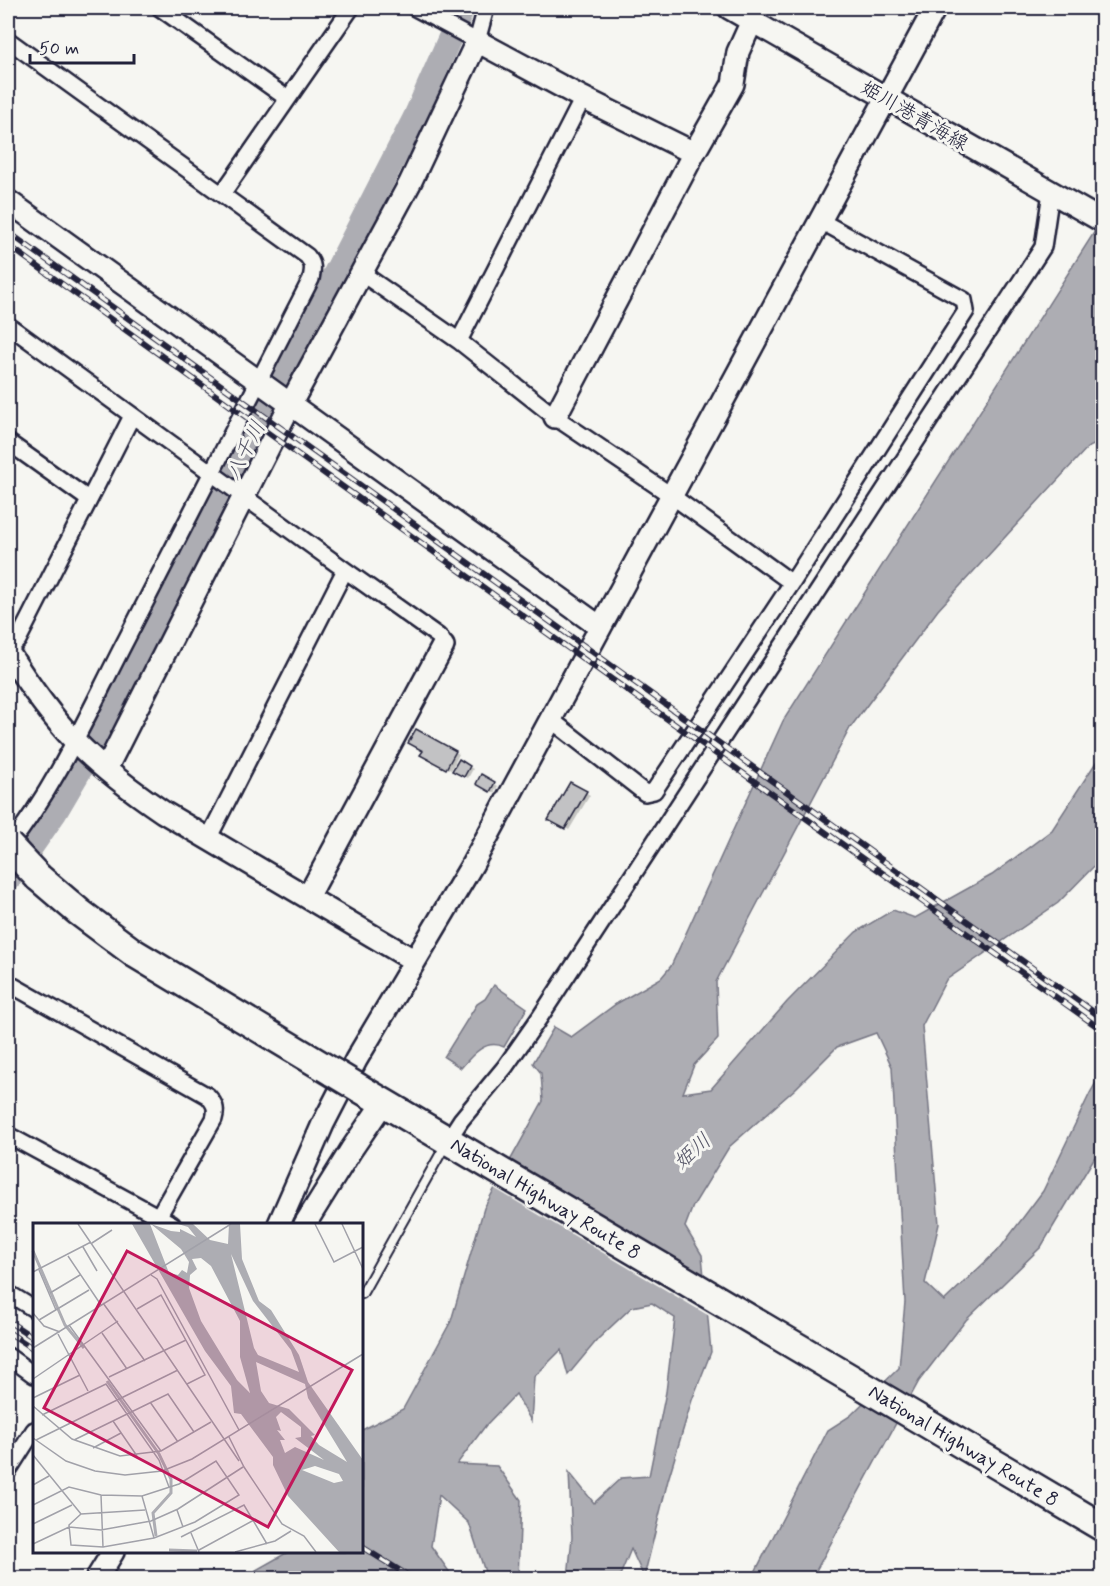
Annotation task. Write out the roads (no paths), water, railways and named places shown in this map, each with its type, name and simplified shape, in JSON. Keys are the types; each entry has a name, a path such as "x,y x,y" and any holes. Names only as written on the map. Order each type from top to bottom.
{"highway":[{"name":"National Highway Route 8","path":"8,846 38,877 79,912 134,953 1102,1527"}],"street":[{"path":"160,8 288,99"},
{"path":"222,194 351,8"},
{"path":"414,8 583,98 694,153"},
{"path":"106,769 290,405 410,183 470,37 486,8"},
{"path":"279,1223 323,1124 356,1060 472,866 935,8"},
{"path":"555,417 694,153 733,84 738,52 739,12"},
{"name":"姫川港青海線","path":"739,12 886,99 1102,221"},
{"path":"8,40 222,194 312,262 313,269 311,279 74,740 40,802 8,846"},
{"path":"459,341 583,98"},
{"path":"447,1140 505,1067 540,1017 1043,247 1051,192"},
{"path":"8,201 600,627"},
{"path":"550,719 645,793 654,791 792,583 966,311 964,300 819,220"},
{"path":"360,272 459,341 555,417 672,496 792,583"},
{"path":"8,325 442,640 443,646 308,897"},
{"path":"132,416 18,640 8,652 40,699 74,740 135,793 208,839 415,961"},
{"path":"8,442 88,500"},
{"path":"208,839 345,570"},
{"path":"8,983 208,1096 216,1112 161,1222 8,1135"},
{"path":"306,1223 351,1150 392,1108"},
{"path":"8,1293 33,1308"},
{"path":"8,1356 33,1374"},
{"path":"8,1471 33,1432"},
{"path":"97,1578 111,1553"}],"lane":[{"path":"363,1292 447,1140"}],"water":[{"name":"姫川","path":"1102,220 1102,441 1087,448 938,610 850,728 716,982 718,1039 694,1065 683,1093 711,1089 787,1002 856,932 893,910 915,918 992,875 1052,830 1102,753 1102,858 1058,903 946,980 922,1026 939,1224 925,1283 944,1301 1001,1247 1043,1191 1102,1072 1102,1145 1041,1247 966,1320 919,1381 812,1578 752,1578 828,1430 850,1416 899,1368 905,1302 892,1067 876,1033 837,1047 795,1089 729,1147 693,1206 685,1227 702,1255 711,1352 692,1400 668,1480 644,1577 631,1549 619,1578 568,1578 572,1537 569,1472 594,1503 621,1478 649,1476 666,1392 675,1318 652,1303 632,1307 598,1339 568,1375 561,1350 534,1377 531,1421 516,1394 486,1425 457,1464 497,1466 521,1500 518,1578 487,1578 469,1523 439,1495 431,1546 456,1578 250,1578 256,1570 286,1553 363,1553 363,1429 403,1409 451,1321 484,1208 543,1101 541,1073 533,1063 554,1027 571,1037 616,1004 661,978 671,966 783,721"},
{"path":"494,985 527,1008 504,1047 485,1046 461,1068 444,1057 477,1004 485,999"}],"waterway":[{"name":"八千川","path":"8,881 55,813 82,767 414,119 463,8"}],"railway":[{"path":"8,232 1102,1018"},
{"path":"8,245 1102,1030"},
{"path":"8,1321 33,1337"},
{"path":"8,1332 33,1348"},
{"path":"363,1548 412,1578"}]}
